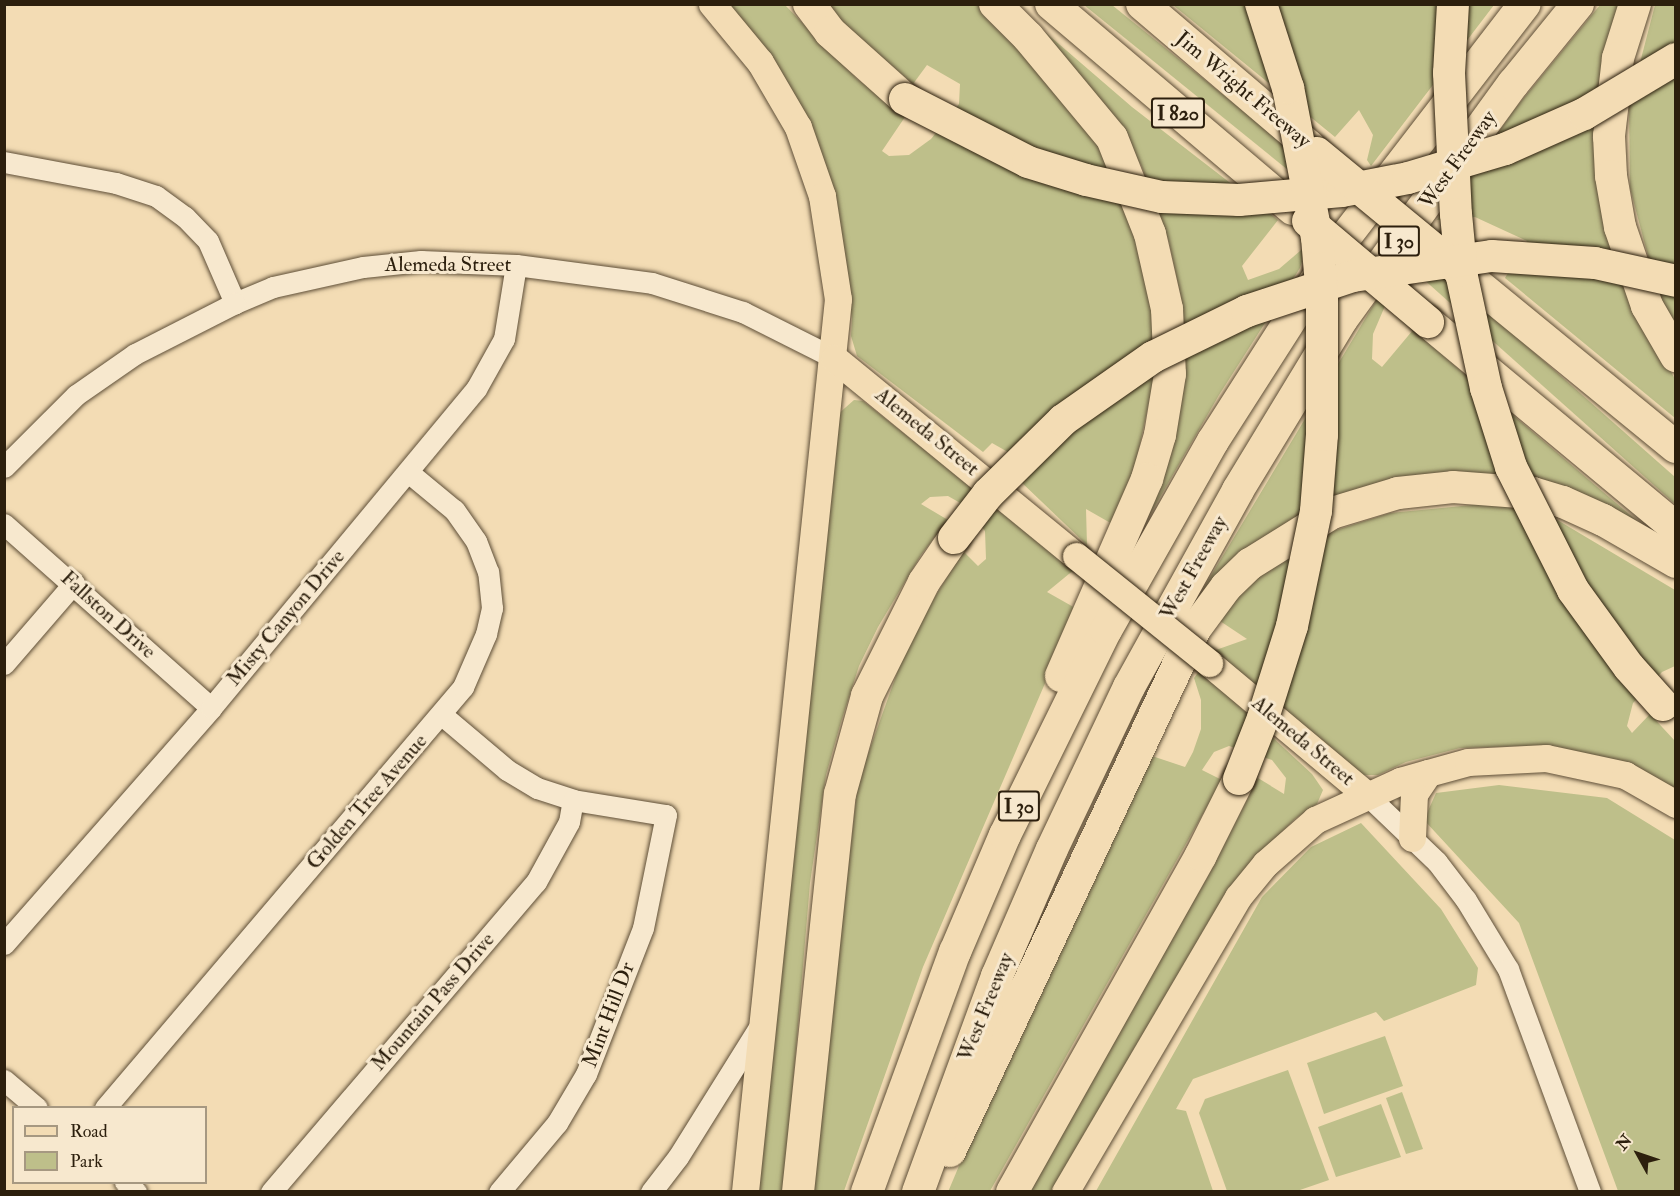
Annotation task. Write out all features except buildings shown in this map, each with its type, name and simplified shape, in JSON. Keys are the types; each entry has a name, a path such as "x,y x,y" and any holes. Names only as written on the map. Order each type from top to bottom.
{"highway":[{"path":"809,4 830,32 905,99 1028,162 1086,180 1162,197 1239,200 1342,191 1386,182 1505,148 1584,114 1676,58"},
{"path":"995,4 1089,108 1112,138 1126,166 1161,271 1170,374 1160,435 1147,479 1021,768 1005,810 1005,835"},
{"name":"I 820","path":"1051,4 1676,528"},
{"name":"Jim Wright Freeway","path":"1142,4 1317,153 1676,447"},
{"path":"1012,1191 1201,855 1239,779 1292,626 1316,511 1322,435 1323,321 1317,238 1288,88 1261,4"},
{"path":"1453,4 1449,73 1456,214 1462,277 1486,388 1511,467 1573,590 1629,667 1669,711"},
{"name":"West Freeway","path":"867,1191 955,952 1005,835 1106,630 1213,441 1361,212 1525,4"},
{"name":"West Freeway","path":"918,1191 997,976 1052,849 1129,687 1238,490 1342,319 1513,84 1578,4"},
{"path":"1635,4 1618,58 1608,136 1611,176 1620,226 1647,306 1676,356"},
{"path":"798,1191 840,794 872,686 924,582 988,494 1071,413 1153,357 1247,311 1353,276 1492,256 1595,263 1676,281"},
{"path":"930,1191 1107,824 1185,648 1214,603 1250,564 1332,513 1398,493 1453,487 1533,493 1563,502 1603,520 1676,562"}],"main road":[{"path":"712,4 760,62 786,102 822,196 836,264 834,358 745,1191"},
{"name":"Alemeda Street","path":"834,358 1209,663 1368,796"},
{"path":"1065,1191 1238,897 1265,864 1315,820 1368,796 1428,773 1468,762 1546,758 1625,775 1676,804"},
{"path":"1412,838 1414,794 1428,773"}],"street":[{"path":"4,162 116,183 156,196 185,217 208,241 235,303"},
{"name":"Alemeda Street","path":"4,467 76,395 135,354 235,303 273,287 363,267 421,261 516,265 652,284 743,312 834,358"},
{"name":"Misty Canyon Drive","path":"4,944 211,708 455,417 491,366 504,339 516,265"},
{"name":"Golden Tree Avenue","path":"106,1106 442,716 463,687 486,634 492,608 488,572 476,541 454,510 408,472"},
{"name":"Fallston Drive","path":"4,524 74,583 211,708"},
{"path":"4,664 74,583"},
{"path":"442,716 507,770 537,788 573,800"},
{"name":"Alemeda Street","path":"1368,796 1412,838 1466,900 1508,969 1590,1191"},
{"name":"Mint Hill Dr","path":"500,1191 557,1123 586,1074 643,928 666,815 573,800"},
{"name":"Mountain Pass Drive","path":"271,1191 536,882 569,822 573,800"},
{"path":"651,1191 678,1157 762,1021"},
{"path":"4,1080 36,1106"}],"green space":[{"path":"724,5 785,5 857,79 907,114 882,151 889,156 909,155 931,139 959,104 960,84 927,65 913,84 822,5 979,5 1042,71 1092,135 1111,164 1132,212 1156,319 1155,374 1137,458 1114,525 1086,509 1087,545 1019,480 1036,468 992,443 983,452 857,356 851,336 852,319 831,188"},
{"path":"1084,5 1112,5 1289,148 1293,174"},
{"path":"1173,5 1494,5 1371,166 1367,160 1373,135 1359,110 1335,137"},
{"path":"1600,5 1626,5 1605,74 1633,302 1675,379 1675,418 1505,278 1527,241 1475,217 1437,220 1514,110"},
{"path":"1655,5 1675,5 1675,326 1661,305 1630,188 1629,105"},
{"path":"1045,32 1132,107 1278,220 1242,266 1248,280 1279,269 1307,245 1300,268 1219,395 1129,551 1183,368 1183,307 1169,242 1141,165 1113,119"},
{"path":"1415,247 1675,477 1675,504 1402,260"},
{"path":"1377,299 1385,306 1373,334 1372,359 1382,367 1413,330 1670,549 1584,500 1358,493 1292,519 1228,568 1188,614"},
{"path":"854,400 863,401 1075,569 1047,592 1077,609 923,967 844,1191 811,1191 858,782 901,662 933,600 963,551 978,566 986,559 985,531 962,504 948,496 930,497 921,504 948,520 921,555 878,627 859,666 841,722 826,775 810,883 784,1191 755,1192 837,415"},
{"path":"1493,503 1554,518 1675,590 1675,666 1662,672 1633,703 1627,726 1632,733 1650,714 1675,741 1675,790 1527,746 1460,748 1406,762 1378,775 1362,775 1213,651 1247,639 1214,617 1247,585 1333,531 1390,513"},
{"path":"1200,670 1312,774 1323,790 1317,804 1296,818 1254,860 1056,1191 1027,1191 1207,878 1258,778 1284,794 1286,778 1272,760 1229,746 1214,752 1202,770 1222,780 990,1191 948,1192 996,1078 1149,755 1185,767 1193,752 1201,729 1201,700 1194,678"},
{"path":"1499,785 1607,798 1675,840 1675,1191 1618,1191 1519,923 1424,820 1436,793"},
{"path":"1361,823 1441,909 1478,968 1476,985 1384,1021 1376,1012 1193,1079 1176,1109 1186,1111 1213,1191 1096,1191 1262,897 1311,847"},
{"path":"1385,1036 1403,1086 1324,1114 1307,1063"},
{"path":"1288,1070 1329,1180 1297,1191 1227,1191 1199,1113 1205,1099"},
{"path":"1402,1092 1423,1149 1406,1154 1386,1098"},
{"path":"1381,1104 1401,1157 1336,1177 1318,1127"}]}
